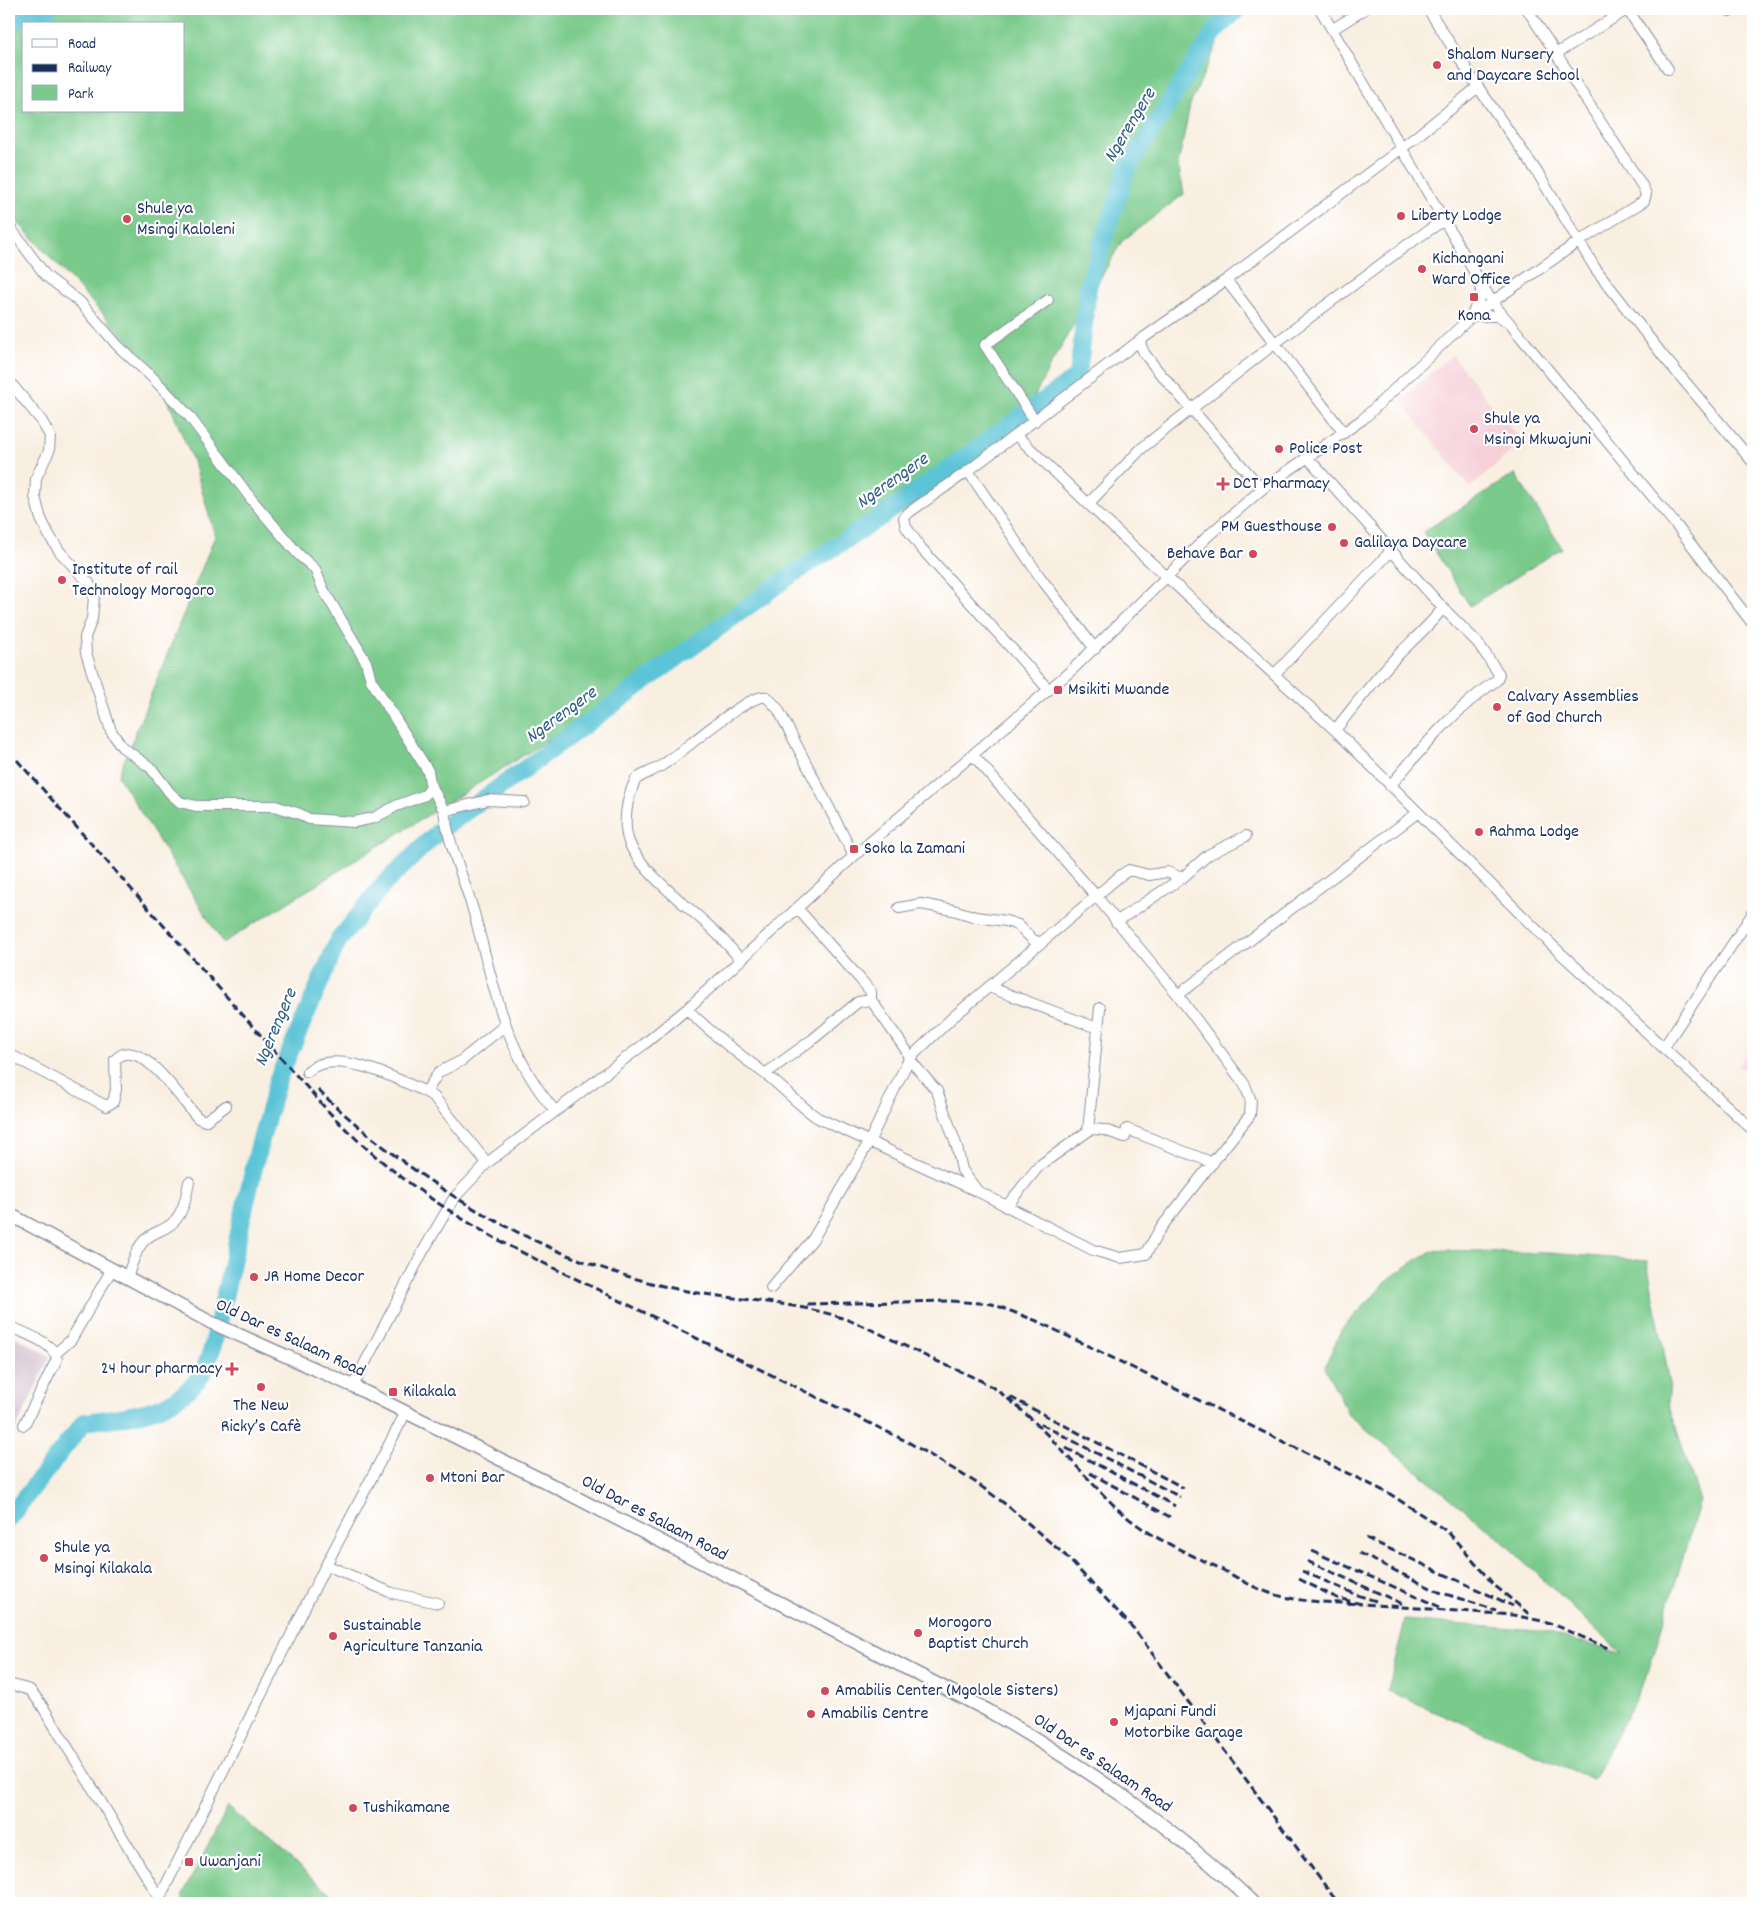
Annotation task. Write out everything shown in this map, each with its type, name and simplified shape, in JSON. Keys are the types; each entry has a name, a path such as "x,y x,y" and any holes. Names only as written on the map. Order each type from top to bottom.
{"main road":[{"name":"Old Dar es Salaam Road","path":"9,1214 210,1322 353,1386 406,1412 548,1483 978,1706 1044,1744 1162,1825 1227,1878 1253,1903"}],"street":[{"path":"1320,9 1492,302 1676,525 1753,624"},
{"path":"1332,29 1365,9"},
{"path":"1428,9 1478,87 1537,172 1599,274 1664,357 1752,461"},
{"path":"353,1386 422,1253 454,1198 487,1163 643,1045 687,1009 854,856 1094,649 1209,534 1262,489 1363,419 1395,391 1472,316 1578,242 1643,203 1646,194 1527,9"},
{"path":"1557,53 1627,9 1668,70"},
{"path":"1048,690 921,548 906,526 904,518 908,513 968,471 1139,341 1226,280 1402,148 1478,87"},
{"path":"1088,504 1142,448 1274,344 1407,245 1444,220"},
{"path":"9,226 46,276 80,302 118,346 151,376 188,416 252,500 298,554 316,569 319,582 366,662 367,673 428,772 444,811 447,832 473,912 504,1026 523,1064 555,1111"},
{"path":"1226,280 1344,433"},
{"path":"1472,316 1481,294 1481,285"},
{"path":"1035,421 985,345 1048,300"},
{"path":"1472,316 1497,316 1508,322"},
{"path":"1139,341 1144,352 1158,371 1190,410 1262,489"},
{"path":"9,381 41,420 50,436 49,451 36,478 35,497 41,519 49,535 60,552 88,583 94,597 92,619 85,637 86,654 110,731 122,747 151,768 170,793 180,802 196,806 275,806 300,814 309,820 354,822 374,818 396,806 423,796 430,791 432,785"},
{"path":"1016,435 1088,504 1335,730 1569,961 1753,1130"},
{"path":"1308,458 1443,608 1486,652 1499,676 1428,741 1390,786"},
{"path":"968,471 1040,577 1094,649"},
{"path":"1275,674 1391,551"},
{"path":"1335,730 1374,681 1400,652 1425,630 1443,608"},
{"path":"741,960 715,932 661,884 632,848 626,833 626,817 631,790 636,779 660,766 722,720 757,698 767,697 778,709 854,856"},
{"path":"687,1009 710,1032 765,1074 799,1105 818,1118 979,1192 1103,1254 1120,1258 1146,1254 1160,1229 1250,1115 1251,1101 1245,1084 1178,995 1096,896 973,755"},
{"path":"444,811 488,800 524,802"},
{"path":"1178,995 1417,813"},
{"path":"1116,922 1182,878 1208,855 1246,836"},
{"path":"771,1288 814,1239 869,1142 909,1059 952,1018 1129,870 1149,875 1167,872 1182,878"},
{"path":"899,908 920,904 953,910 976,917 1006,921 1018,925 1033,940 1042,943"},
{"path":"797,908 871,992 870,1000 906,1050 909,1059 937,1092 957,1147 962,1170 979,1192"},
{"path":"1664,1047 1753,912"},
{"path":"989,987 1097,1028"},
{"path":"765,1074 814,1039 858,1002 870,1000"},
{"path":"1088,1131 1100,1008"},
{"path":"426,1092 438,1072 461,1061 504,1026"},
{"path":"9,1054 98,1104 106,1106 113,1102 116,1090 114,1060 126,1053 137,1054 159,1072 198,1118 205,1120 226,1106"},
{"path":"307,1072 316,1065 342,1062 426,1092 434,1098 487,1163"},
{"path":"1006,1206 1039,1166 1088,1131 1104,1130 1125,1137 1127,1129 1213,1163"},
{"path":"127,1277 143,1241 154,1232 167,1227 178,1216 186,1201 189,1182"},
{"path":"56,1353 71,1340 112,1269"},
{"path":"9,1326 50,1347 56,1353 57,1359 24,1425"},
{"path":"160,1901 326,1565 406,1412"},
{"path":"326,1565 392,1593 438,1603"},
{"path":"9,1684 30,1690 41,1704 160,1901"}],"shaded area":[{"path":"1452,355 1522,442 1470,488 1400,400"},
{"path":"1753,1040 1753,1076 1738,1066"},
{"path":"9,1333 50,1356 9,1444"}],"green space":[{"path":"27,9 1236,9 1229,17 1190,105 1178,165 1184,194 1122,241 1052,362 1011,442 662,669 223,943 118,776 215,536 195,466 156,371 9,213 9,15"},
{"path":"1515,474 1562,548 1470,606 1423,532"},
{"path":"1438,1250 1550,1253 1647,1261 1670,1384 1668,1403 1700,1501 1646,1679 1593,1779 1388,1691 1405,1620 1550,1632 1622,1654 1500,1539 1348,1414 1325,1367 1341,1330 1390,1278 1422,1256"},
{"path":"228,1807 342,1903 186,1903 182,1896"}],"waterway":[{"path":"9,23 48,9"},
{"name":"Ngerengere","path":"9,1518 84,1422 134,1415 164,1405 178,1398 202,1374 212,1349 258,1150 278,1079 338,941 383,885 438,832 784,580 881,517 1078,376 1088,287 1127,169 1217,28 1238,9"}],"railway":[{"path":"9,751 327,1110 369,1150 413,1186 511,1247 908,1442 975,1482 1008,1506 1066,1556 1134,1629 1338,1903"},
{"path":"318,1090 356,1124 435,1184 521,1234 567,1255 614,1272 663,1286 702,1294 763,1301 822,1312 864,1327 992,1387 1027,1415 1121,1512 1143,1529 1180,1550 1261,1590 1278,1596 1302,1600 1362,1604"},
{"path":"807,1304 951,1301 992,1304 1037,1321 1390,1494 1448,1532 1494,1585 1529,1614"},
{"path":"1010,1397 1184,1488"},
{"path":"1041,1424 1180,1497"},
{"path":"1066,1448 1175,1506"},
{"path":"1090,1473 1170,1517"},
{"path":"1366,1538 1513,1606"},
{"path":"1312,1551 1440,1607"},
{"path":"1359,1553 1439,1592 1496,1610"},
{"path":"1307,1561 1403,1604"},
{"path":"1302,1571 1357,1595 1376,1601"},
{"path":"1299,1579 1337,1598 1362,1604 1513,1615 1547,1622 1608,1648"}],"place":[{"name":"Shalom Nursery and Daycare School","path":"1437,65"},
{"name":"Liberty Lodge","path":"1401,216"},
{"name":"Shule ya Msingi Kaloleni","path":"127,219"},
{"name":"Kichangani Ward Office","path":"1422,269"},
{"name":"Kona","path":"1474,297"},
{"name":"Shule ya Msingi Mkwajuni","path":"1474,429"},
{"name":"Police Post","path":"1279,449"},
{"name":"DCT Pharmacy","path":"1223,484"},
{"name":"PM Guesthouse","path":"1332,527"},
{"name":"Galilaya Daycare","path":"1344,543"},
{"name":"Behave Bar","path":"1253,554"},
{"name":"Institute of rail Technology Morogoro","path":"62,580"},
{"name":"Msikiti Mwande","path":"1058,690"},
{"name":"Calvary Assemblies of God Church","path":"1497,707"},
{"name":"Rahma Lodge","path":"1479,832"},
{"name":"Soko la Zamani","path":"854,849"},
{"name":"JR Home Decor","path":"254,1277"},
{"name":"24 hour pharmacy","path":"232,1369"},
{"name":"The New Ricky’s Cafè","path":"261,1387"},
{"name":"Kilakala","path":"393,1392"},
{"name":"Mtoni Bar","path":"430,1478"},
{"name":"Shule ya Msingi Kilakala","path":"44,1558"},
{"name":"Morogoro Baptist Church","path":"918,1633"},
{"name":"Sustainable Agriculture Tanzania","path":"333,1636"},
{"name":"Amabilis Center (Mgolole Sisters)","path":"825,1691"},
{"name":"Amabilis Centre","path":"811,1714"},
{"name":"Mjapani Fundi Motorbike Garage","path":"1114,1722"},
{"name":"Tushikamane","path":"353,1808"},
{"name":"Uwanjani","path":"189,1862"}]}
